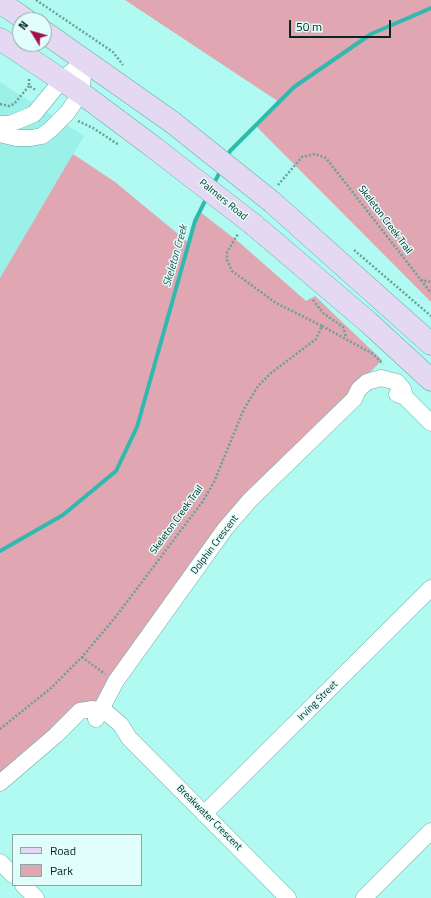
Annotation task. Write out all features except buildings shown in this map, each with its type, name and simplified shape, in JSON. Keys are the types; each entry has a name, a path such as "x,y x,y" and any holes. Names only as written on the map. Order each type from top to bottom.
{"main road":[{"path":"0,2 14,12"},
{"path":"52,37 172,122 272,202 431,344"},
{"name":"Palmers Road","path":"0,39 81,93 254,225 368,322 431,380"}],"street":[{"path":"0,124 10,124 34,114 62,80 85,60"},
{"path":"0,134 16,138 42,136 62,119 81,93 85,60"},
{"name":"Dolphin Crescent","path":"354,399 359,389 367,382 376,379 385,379 400,385 403,388 406,397"},
{"name":"Dolphin Crescent","path":"98,714 116,681 225,529 250,500 354,399 376,388 385,388 406,397 431,423"},
{"name":"Irving Street","path":"204,814 431,588"},
{"path":"0,783 56,735 85,718 98,714"},
{"name":"Breakwater Crescent","path":"98,714 116,730 129,738 288,898"},
{"path":"364,898 431,831"},
{"path":"0,862 12,874"},
{"path":"24,886 36,898"}],"path":[{"path":"36,0 113,52 125,68"},
{"path":"0,104 9,106 14,104 29,86"},
{"name":"Skeleton Creek Trail","path":"331,163 431,293"},
{"path":"237,275 276,303 373,354 383,364 385,379"},
{"path":"421,280 431,282"},
{"name":"Skeleton Creek Trail","path":"0,729 51,688 82,657 114,620 203,501 214,482 244,409 258,386 271,373 316,339 322,326"}],"shaded area":[{"path":"0,82 84,136 0,278"}],"green space":[{"path":"125,0 431,0 431,302 256,126 279,102"},
{"path":"73,154 115,182 189,243 199,211 240,243 306,301 315,296 382,360 230,516 93,705 0,776 0,278"}],"waterway":[{"name":"Skeleton Creek","path":"227,157 230,151 294,87 371,34 431,8"},
{"name":"Skeleton Creek","path":"213,185 221,170"},
{"name":"Skeleton Creek","path":"0,551 63,515 116,471 137,427 195,221 207,197"}]}
